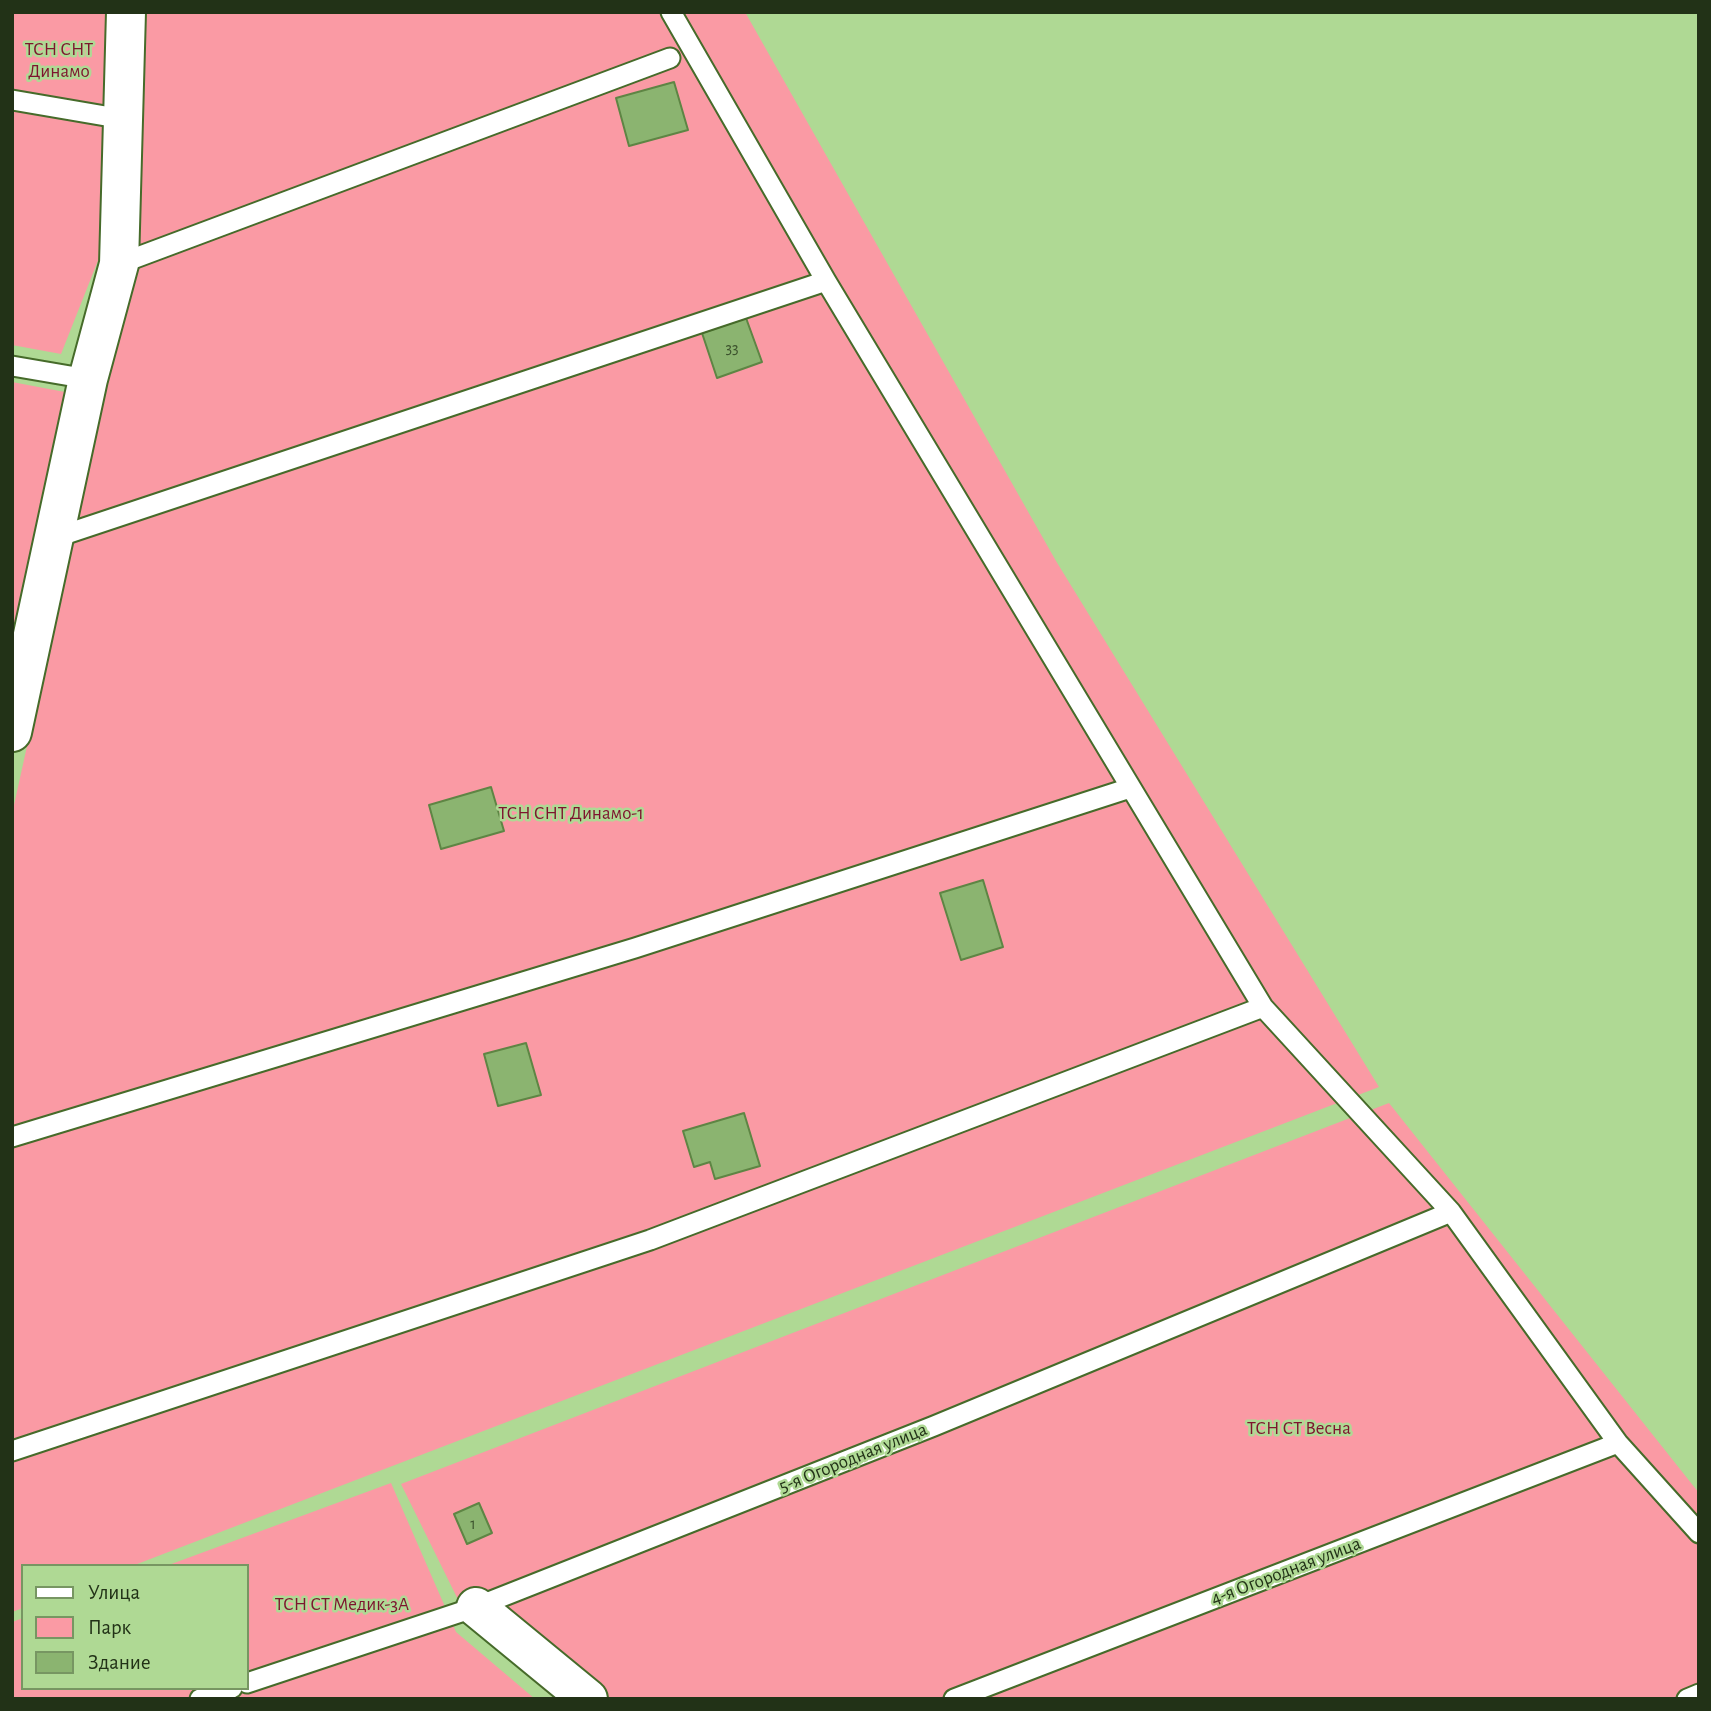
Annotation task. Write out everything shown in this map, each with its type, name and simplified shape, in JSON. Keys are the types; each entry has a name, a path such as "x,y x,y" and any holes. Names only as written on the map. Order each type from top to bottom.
{"street":[{"path":"12,732 88,379 119,264 126,12"},
{"path":"476,1607 588,1699"}],"lane":[{"path":"671,12 826,281 1263,1007 1451,1212 1618,1443 1699,1533"},
{"path":"119,264 670,58"},
{"path":"12,100 123,119"},
{"path":"54,538 826,281"},
{"path":"12,366 88,379"},
{"path":"12,1136 635,948 1130,788"},
{"path":"12,1451 650,1240 1263,1007"},
{"name":"5-я Огородная улица","path":"248,1683 476,1607 934,1426 1451,1212"},
{"name":"4-я Огородная улица","path":"954,1699 1618,1443"},
{"path":"200,1699 226,1690"},
{"path":"1687,1699 1699,1694"}],"green space":[{"name":"ТСН СНТ Динамо","path":"12,12 107,12 107,144 99,258 61,354 12,345"},
{"name":"ТСН СНТ Динамо-1","path":"137,12 745,12 1056,561 1379,1087 137,1564 21,1564 21,1609 12,1612 12,814 129,286"},
{"path":"12,382 65,392 12,642"},
{"name":"ТСН СТ Весна","path":"1389,1103 1699,1493 1699,1699 555,1699 473,1630 401,1484"},
{"name":"ТСН СТ Медик-3А","path":"391,1483 456,1632 535,1699 12,1699 12,1622 21,1619 21,1690 248,1690 248,1564 171,1564"}],"building":[{"path":"674,82 688,130 629,146 616,98"},
{"path":"746,318 762,362 717,378 702,333"},
{"path":"491,787 504,831 441,849 429,805"},
{"path":"983,880 1003,947 961,960 940,893"},
{"path":"526,1043 541,1095 498,1106 484,1054"},
{"path":"744,1113 760,1166 715,1179 710,1162 694,1167 683,1131"},
{"path":"479,1503 492,1533 467,1544 454,1514"}]}
